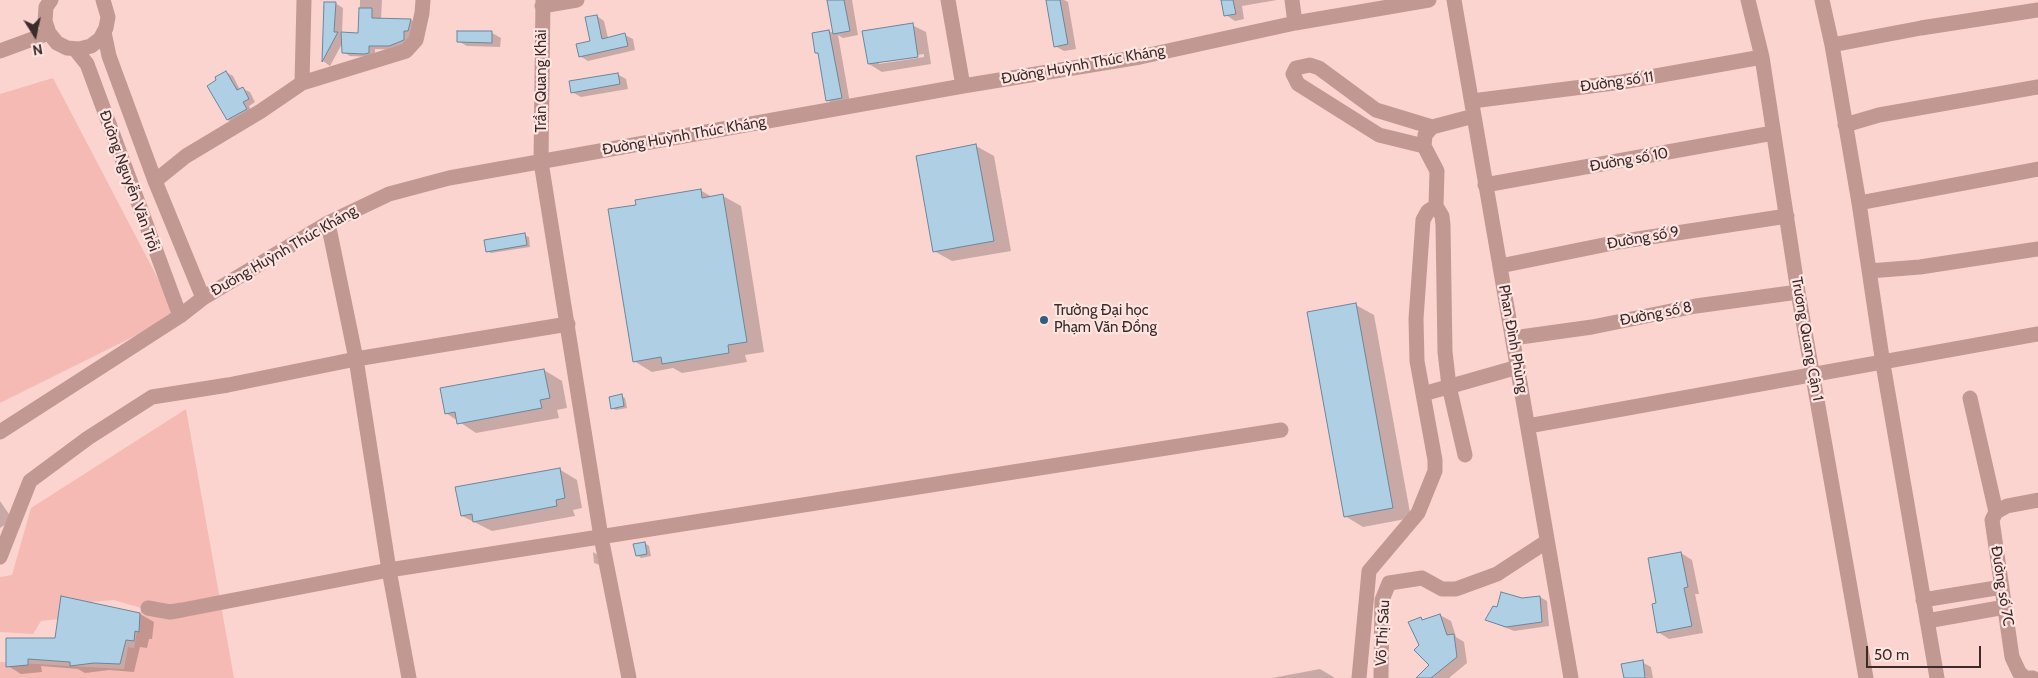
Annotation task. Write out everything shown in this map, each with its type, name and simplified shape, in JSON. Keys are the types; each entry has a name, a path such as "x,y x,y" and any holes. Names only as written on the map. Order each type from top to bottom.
{"street":[{"path":"51,0 46,7 45,21 49,33 57,43 75,49 91,46 104,32"},
{"name":"Đường Nguyễn Văn Trỗi","path":"103,0 108,17 104,32 109,56 203,298"},
{"path":"302,83 304,0"},
{"path":"156,181 186,156 261,111 302,83 406,51 416,40 423,0"},
{"path":"542,3 577,0"},
{"path":"948,0 963,86"},
{"path":"1292,0 1295,23"},
{"name":"Đường Huỳnh Thúc Kháng","path":"0,432 180,316 203,298 328,223 389,194 449,178 963,86 1140,57 1295,23 1429,0"},
{"name":"Phan Đình Phùng","path":"1454,0 1518,367 1546,542 1571,678"},
{"name":"Trương Quang Cận 1","path":"1748,0 1762,56 1798,292 1866,678"},
{"path":"1822,0 1832,45 1859,203 1883,364 1937,678"},
{"name":"Trần Quang Khải","path":"542,3 541,162 601,537 629,678"},
{"path":"1832,45 1921,28 2038,10"},
{"path":"0,51 49,33"},
{"name":"Đường Nguyễn Văn Trỗi","path":"75,49 87,64 121,161 180,316"},
{"name":"Đường số 11","path":"1472,101 1622,82 1762,56"},
{"path":"1424,146 1379,135 1298,84 1293,74 1296,68 1310,65 1319,68 1376,110 1432,127 1474,116"},
{"path":"1845,125 1879,115 2038,87"},
{"path":"1432,127 1425,136 1424,146 1437,171 1436,206 1442,216 1443,225 1443,324 1449,386 1465,455"},
{"name":"Đường số 10","path":"1485,185 1773,133"},
{"path":"1859,203 2038,169"},
{"path":"1359,678 1370,571 1418,513 1434,471 1417,361 1417,288 1422,220 1428,211 1436,206"},
{"name":"Đường số 9","path":"1500,266 1618,242 1787,216"},
{"path":"328,223 356,359 389,570 409,678"},
{"path":"1869,271 1920,267 2038,249"},
{"name":"Đường số 8","path":"1513,338 1592,327 1696,306 1798,292"},
{"path":"0,557 30,481 88,438 152,397 228,385 356,359 568,324"},
{"path":"1528,426 1813,374 1883,364 2038,334"},
{"path":"1423,394 1518,367"},
{"name":"Đường số 7C","path":"1970,398 1996,512 1992,520 2012,657 2019,672 2025,678 2033,678"},
{"path":"148,608 170,612 389,570 1281,430"},
{"path":"1996,512 2007,506 2038,500"},
{"name":"Võ Thị Sáu","path":"1381,678 1382,600 1389,583 1422,578 1442,589 1456,589 1497,574 1546,542"},
{"path":"1923,600 2002,586"},
{"path":"1926,621 2005,607"}],"shaded area":[{"path":"53,78 177,315 0,403 0,94"},
{"path":"186,409 234,678 0,678 0,662 124,669 128,647 134,648 141,608 114,600 79,603 68,618 41,621 33,634 0,632 0,577 12,575 31,508"}],"building":[{"path":"827,0 844,0 850,31 833,34"},
{"path":"1046,0 1060,0 1068,44 1054,47"},
{"path":"1221,0 1233,0 1236,14 1224,16"},
{"path":"324,2 336,2 334,32 338,32 322,62"},
{"path":"359,8 372,8 372,18 411,19 408,31 404,31 404,40 389,46 369,46 369,53 342,53 341,32 358,33"},
{"path":"597,15 602,39 625,33 628,46 579,57 576,44 590,41 585,17"},
{"path":"913,23 918,57 868,64 862,31"},
{"path":"829,30 842,98 826,101 818,53 815,53 812,33"},
{"path":"457,31 492,31 492,43 457,42"},
{"path":"226,71 237,90 243,87 249,99 243,102 247,109 227,120 207,86 216,80 215,77"},
{"path":"618,73 620,84 571,93 569,81"},
{"path":"976,144 994,241 933,252 916,156"},
{"path":"701,189 702,198 723,194 747,342 728,345 729,353 662,364 661,357 633,362 608,209 636,205 635,200"},
{"path":"525,233 527,245 486,252 484,240"},
{"path":"1356,303 1393,508 1344,517 1307,312"},
{"path":"544,369 550,398 540,400 542,408 457,424 455,412 445,414 440,388"},
{"path":"622,394 624,406 611,409 609,397"},
{"path":"560,468 565,498 556,500 557,506 473,522 472,514 461,516 455,487"},
{"path":"645,542 647,554 636,556 633,544"},
{"path":"1681,552 1688,587 1684,588 1692,626 1657,633 1652,604 1656,603 1648,558"},
{"path":"1501,592 1522,598 1540,596 1542,622 1506,627 1485,620 1493,606 1497,607"},
{"path":"61,596 140,613 139,632 135,631 134,641 126,640 120,664 94,663 70,666 70,662 28,659 28,665 6,667 6,638 55,638"},
{"path":"1440,614 1447,635 1454,634 1457,657 1431,678 1416,678 1429,665 1414,650 1419,645 1408,622 1421,617 1422,620"},
{"path":"1643,660 1645,678 1624,678 1621,664"}],"place":[{"name":"Trường Đại học Phạm Văn Đồng","path":"1044,320"}]}
